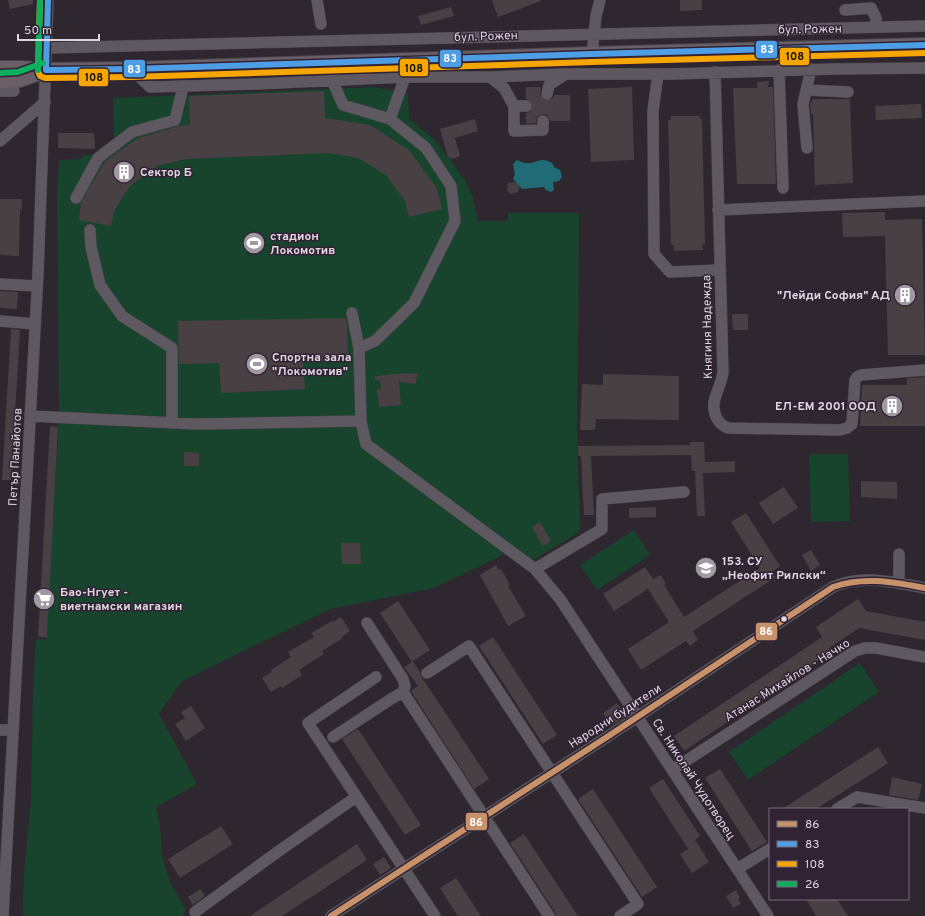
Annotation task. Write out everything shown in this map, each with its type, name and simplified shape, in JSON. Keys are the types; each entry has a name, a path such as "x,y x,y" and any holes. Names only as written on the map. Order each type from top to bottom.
{"main road":[{"name":"бул. Рожен","path":"0,68 46,70 131,69 925,45"},
{"name":"бул. Рожен","path":"0,81 20,80 46,70"}],"street":[{"name":"Петър Панайотов","path":"3,916 37,286 48,0"},
{"path":"317,0 321,24"},
{"path":"592,54 596,16 600,0"},
{"path":"845,10 871,8 876,18 876,27"},
{"name":"бул. Рожен","path":"47,48 925,26"},
{"path":"390,119 405,77 404,60"},
{"path":"131,69 150,87 183,87 405,77 490,77 566,74 658,74 779,70 925,68"},
{"path":"779,70 783,188"},
{"path":"807,148 804,104 811,70"},
{"name":"Княгиня Надежда","path":"715,72 719,270 723,373 722,383 714,401 715,414 718,421 723,426 728,428 840,430 847,428 852,424 855,380 857,377 861,375 925,370"},
{"path":"547,94 549,85 566,74"},
{"path":"658,74 653,111 654,254 670,272 719,270"},
{"path":"490,77 504,88 514,106 514,130 543,130 543,121"},
{"path":"332,80 342,105 390,119 426,148 451,186 455,221 414,302 375,341 359,348"},
{"path":"76,198 98,158 132,132 175,120 183,87"},
{"path":"807,90 848,92"},
{"path":"0,91 14,91"},
{"path":"0,141 45,102"},
{"path":"514,106 526,106"},
{"path":"718,210 925,202"},
{"path":"90,230 91,246 100,285 104,291 122,316 172,348 172,423"},
{"path":"0,284 37,286"},
{"name":"Св. Николай Чудотворец","path":"352,312 359,348 361,421 366,444 535,569 560,600 768,916"},
{"path":"0,321 35,324"},
{"path":"30,416 197,424 361,421"},
{"path":"535,569 602,529 602,498 684,492"},
{"path":"899,554 899,583"},
{"name":"Народни будители","path":"331,916 552,773 833,587 846,581 861,580 899,583 925,588"},
{"path":"333,737 391,698 403,692 405,686 403,679 367,623"},
{"path":"427,674 469,646 638,904 620,916"},
{"name":"Атанас Михайлов - Начко","path":"672,770 856,651 865,648 876,648 925,657"},
{"path":"376,677 308,723 435,916"},
{"path":"403,692 548,916"},
{"path":"0,730 13,730"},
{"path":"196,912 276,853 356,797"},
{"path":"839,808 857,797 925,808"},
{"path":"737,869 769,850"}],"green space":[{"path":"372,87 408,93 409,119 434,139 465,180 473,198 478,221 508,221 508,213 579,213 577,440 580,529 578,533 533,560 529,559 509,544 502,555 434,588 330,609 182,681 159,714 197,784 156,807 160,827 162,855 170,882 186,910 182,916 23,916 24,872 31,801 33,692 36,639 46,640 59,417 57,194 59,160 82,159 83,155 99,155 114,144 113,98"},
{"path":"809,454 848,454 850,521 811,522"},
{"path":"634,530 650,555 597,590 580,565"},
{"path":"860,663 879,692 748,780 729,752"}],"water":[{"path":"517,160 526,163 542,160 549,161 554,167 560,170 562,177 559,181 553,182 554,190 551,192 546,190 544,187 522,189 513,179 515,174 513,164"}],"building":[{"path":"8,0 33,0 33,4 10,9"},
{"path":"492,0 541,0 541,1 498,17"},
{"path":"680,0 702,0 702,10 680,11"},
{"path":"451,7 454,16 421,25 418,16"},
{"path":"769,81 768,87 773,87 776,184 737,184 733,88 757,88 757,82"},
{"path":"526,87 541,87 540,96 546,101 552,99 554,95 570,95 570,121 550,121 547,115 543,114 537,117 536,123 526,124 526,113 530,112 533,106 532,102 526,99"},
{"path":"632,87 634,160 591,162 588,89"},
{"name":"Сектор Б","path":"324,91 325,118 370,125 409,150 436,187 442,209 409,217 405,201 386,175 358,158 328,153 186,159 157,166 130,186 114,211 111,226 79,220 81,202 105,161 138,138 179,126 190,125 189,96"},
{"path":"813,99 850,99 853,183 815,185 813,114 811,114 810,104"},
{"path":"921,104 922,118 876,120 875,106"},
{"path":"671,116 700,116 700,119 702,119 705,244 702,244 703,250 674,251 674,245 671,245 668,120 671,120"},
{"path":"475,119 478,131 455,138 460,156 452,159 448,157 440,129"},
{"path":"58,133 94,133 95,149 58,148"},
{"path":"515,182 520,186 518,192 511,194 507,190 508,183"},
{"path":"0,199 22,199 22,209 20,209 19,256 0,255"},
{"name":"\"Лейди София\" АД","path":"885,212 885,220 922,219 925,355 888,355 885,236 843,237 842,213"},
{"path":"0,291 18,292 17,309 0,308"},
{"path":"732,314 748,314 748,330 733,330"},
{"path":"346,318 348,360 303,361 305,389 221,393 219,363 179,364 178,321"},
{"path":"11,329 20,330 11,480 2,480"},
{"path":"405,373 417,374 416,384 399,382 401,405 379,407 377,390 381,389 380,381 375,380 375,376"},
{"path":"603,374 679,376 679,420 596,419 595,430 580,430 582,384 603,385"},
{"name":"ЕЛ-ЕМ 2001 ООД","path":"925,377 925,426 860,426 862,385 907,385 907,378"},
{"path":"50,426 58,427 47,637 38,637"},
{"path":"690,442 704,442 705,462 735,461 735,472 703,473 705,516 697,516 695,471 692,471 691,455 591,456 594,515 584,515 581,456 578,456 578,446 690,445"},
{"path":"184,452 199,453 199,466 184,466"},
{"path":"861,481 897,482 897,499 861,497"},
{"path":"784,487 798,508 773,524 759,503"},
{"path":"656,507 656,517 629,518 629,508"},
{"path":"746,513 780,566 772,572 776,577 693,631 698,640 690,646 686,641 641,670 628,649 669,622 648,589 614,611 603,594 645,567 653,579 661,575 666,584 664,585 684,617 760,568 731,522"},
{"path":"540,522 551,541 543,546 532,527"},
{"path":"341,543 360,543 361,564 342,564"},
{"path":"811,550 820,565 811,571 802,555"},
{"path":"496,565 499,570 501,569 510,585 508,586 526,616 508,626 480,575"},
{"path":"858,599 866,611 925,622 925,640 859,628 829,648 832,652 684,751 674,736 822,637 816,627"},
{"path":"398,601 430,650 413,661 421,676 489,779 474,789 411,691 418,686 404,667 412,662 380,613"},
{"path":"341,617 350,631 342,637 343,638 322,651 324,654 299,670 302,675 282,688 281,686 271,692 262,678 272,672 271,670 291,657 288,652 314,637 311,633"},
{"path":"493,637 557,735 543,744 479,646"},
{"path":"617,703 626,716 611,726 603,713"},
{"path":"191,706 205,728 186,741 175,724 185,718 181,712"},
{"path":"358,729 421,825 405,835 342,739"},
{"path":"878,747 888,763 818,808 784,808"},
{"path":"720,769 767,842 752,851 705,778"},
{"path":"892,777 922,784 918,800 889,795"},
{"path":"663,779 700,836 695,840 709,862 692,873 680,854 688,849 649,788"},
{"path":"593,789 657,887 642,897 578,799"},
{"path":"221,826 233,844 180,878 168,859"},
{"path":"524,834 578,916 556,916 555,912 510,843"},
{"path":"357,844 367,860 282,916 250,916"},
{"path":"384,857 391,868 380,875 373,864"},
{"path":"456,878 481,916 458,916 448,901 440,888"},
{"path":"201,889 205,896 193,905 188,897"},
{"path":"736,890 741,904 733,908 726,896"},
{"path":"807,900 838,900 848,916 816,916"}],"tunnel":[{"path":"526,106 543,106 547,94"}],"transit line":[{"name":"108","path":"40,0 38,71 40,76 45,78 131,77 925,53"},
{"name":"26","path":"38,70 40,0"},
{"name":"83","path":"48,0 46,70 131,69 925,45"},
{"name":"26","path":"0,73 18,72 43,63"},
{"name":"86","path":"331,916 610,735 833,587 856,582 879,581 925,588"}],"place":[{"name":"Сектор Б","path":"124,172"},
{"name":"стадион Локомотив","path":"254,243"},
{"name":"\"Лейди София\" АД","path":"905,295"},
{"name":"Спортна зала \"Локомотив\"","path":"257,364"},
{"name":"ЕЛ-ЕМ 2001 ООД","path":"892,406"},
{"name":"153. СУ „Неофит Рилски“","path":"706,568"},
{"name":"Бао-Нгует - виетнамски магазин","path":"44,599"}]}
